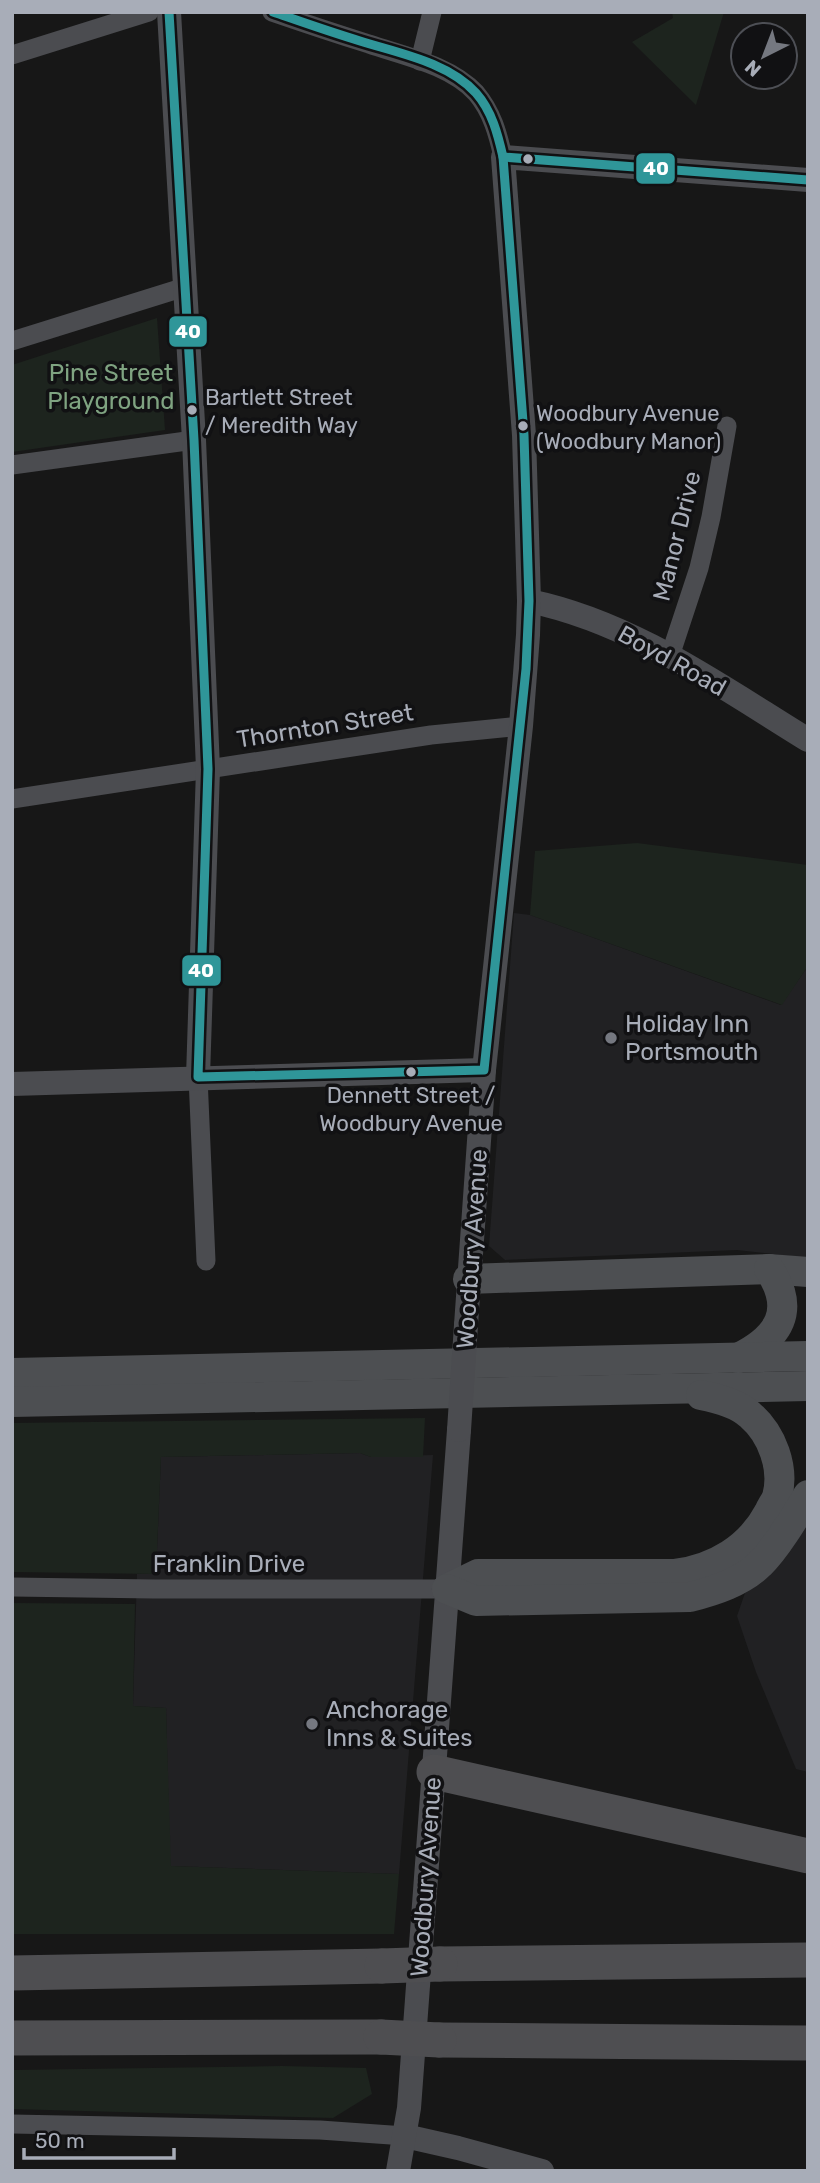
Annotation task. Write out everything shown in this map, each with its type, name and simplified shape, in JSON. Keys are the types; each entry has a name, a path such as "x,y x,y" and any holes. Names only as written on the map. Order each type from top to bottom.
{"highway":[{"path":"434,1772 808,1856"},
{"path":"12,1973 808,1960"},
{"path":"12,2038 381,2037 439,2040 808,2043"}],"main road":[{"path":"468,1279 769,1269 808,1272"},
{"path":"738,1358 766,1341 782,1315 783,1299 779,1284 769,1269"},
{"path":"12,1373 808,1356"},
{"path":"12,1402 808,1386"},
{"path":"447,1589 478,1574 694,1572 731,1555 749,1539 777,1497 777,1457 771,1442 749,1414 728,1402 662,1388"},
{"path":"447,1589 476,1601 690,1597 731,1583 760,1565 808,1496"}],"street":[{"path":"12,55 149,12"},
{"path":"169,12 194,440 208,769 198,1077 206,1261"},
{"name":"Woodbury Avenue","path":"272,12 420,61 456,78 475,92 488,110 497,129 503,157 524,435 529,601 526,669 485,1070 409,2109 398,2171"},
{"path":"420,61 432,12"},
{"path":"503,157 808,180"},
{"path":"12,341 184,287"},
{"name":"Manor Drive","path":"670,656 699,568 727,426"},
{"path":"12,465 194,440"},
{"name":"Boyd Road","path":"529,601 587,617 670,656 808,740"},
{"name":"Thornton Street","path":"12,799 431,735 521,726"},
{"path":"12,1084 485,1070"},
{"name":"Franklin Drive","path":"12,1587 447,1589"},
{"path":"12,2124 320,2130 405,2136 542,2171"}],"shaded area":[{"path":"514,913 530,915 781,1005 808,966 808,1258 737,1250 505,1260 489,1246"},
{"path":"360,1453 371,1457 433,1455 399,1874 170,1866 166,1708 133,1706 137,1574 156,1574 161,1457"},
{"path":"808,1519 808,1772 796,1769 756,1672 737,1616 745,1593"}],"green space":[{"path":"672,12 724,12 696,105 632,42 673,18"},
{"name":"Pine Street Playground","path":"157,318 165,430 12,452 12,365"},
{"path":"637,843 808,865 808,966 782,1005 530,915 535,851"},
{"path":"425,1418 423,1457 371,1457 360,1453 161,1457 156,1574 12,1572 12,1423"},
{"path":"12,1603 135,1604 133,1706 166,1708 171,1866 399,1874 394,1934 12,1934"},
{"path":"282,2066 366,2068 372,2094 333,2118 12,2109 12,2070"}],"transit line":[{"name":"40","path":"169,12 194,440 208,769 198,1077 484,1070 526,669 529,601 524,435 503,157 486,108 476,93 451,73 422,60 273,12"},
{"name":"40","path":"503,157 808,180"}],"place":[{"name":"Bartlett Street / Meredith Way","path":"192,410"},
{"name":"Woodbury Avenue (Woodbury Manor)","path":"523,426"},
{"name":"Holiday Inn Portsmouth","path":"611,1038"},
{"name":"Dennett Street / Woodbury Avenue","path":"411,1072"},
{"name":"Anchorage Inns & Suites","path":"312,1724"}]}
